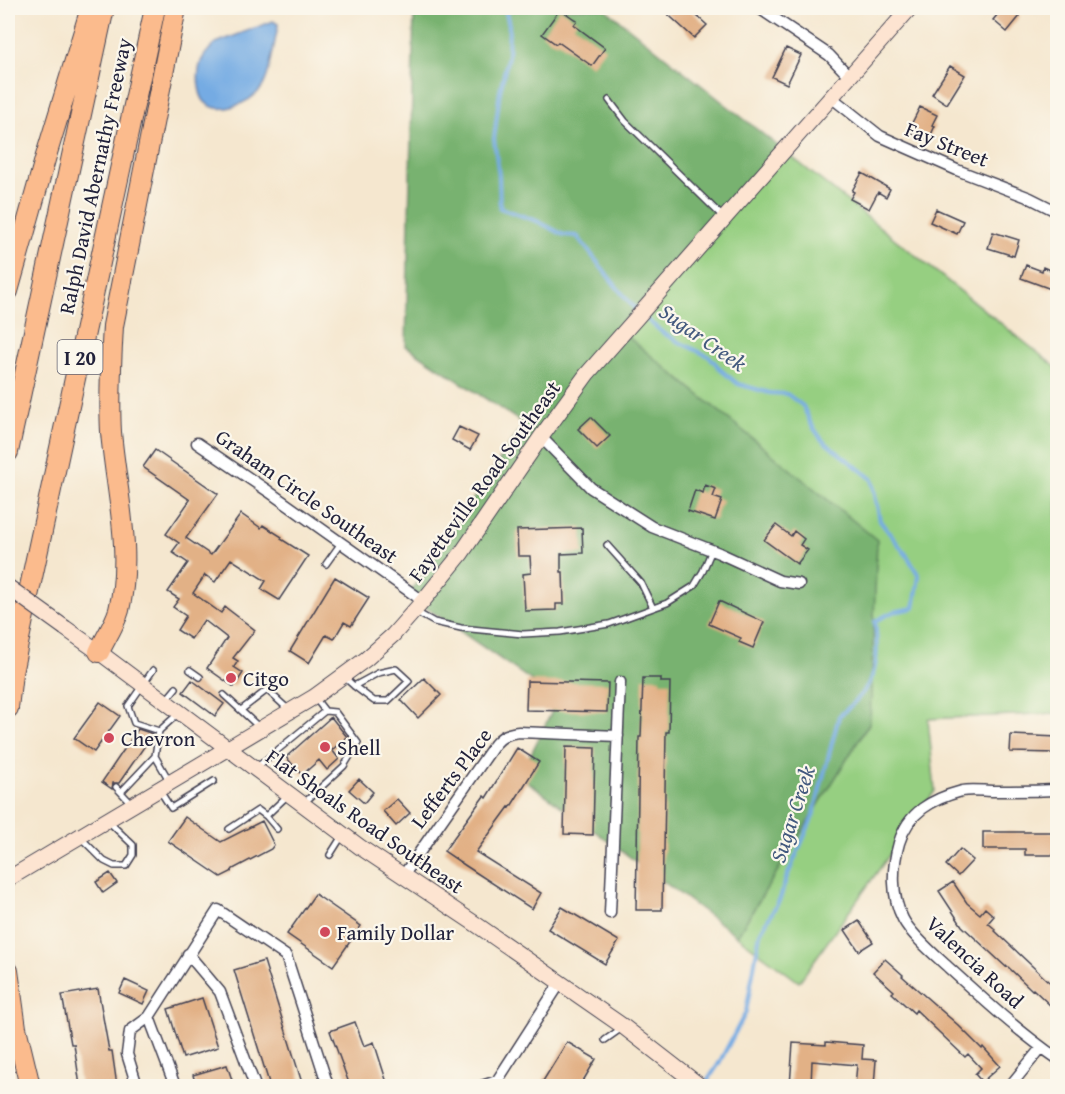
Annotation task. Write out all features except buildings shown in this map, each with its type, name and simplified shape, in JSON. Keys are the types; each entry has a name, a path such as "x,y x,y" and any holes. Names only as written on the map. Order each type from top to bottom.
{"highway":[{"path":"8,291 91,8"},
{"name":"Ralph David Abernathy Freeway","path":"8,452 104,8"},
{"name":"Ralph David Abernathy Freeway","path":"8,708 12,674 27,598 155,8"},
{"path":"99,652 118,612 124,571 123,535 111,432 113,326 176,8"},
{"path":"8,971 16,1028 30,1086"}],"street":[{"path":"759,8 830,55 849,76"},
{"name":"Fayetteville Road Southeast","path":"8,879 314,697 348,681 366,659 393,635 419,606 461,554 541,437 587,375 910,8"},
{"name":"Fay Street","path":"831,97 880,136 957,170 1030,198 1058,212"},
{"path":"541,437 591,488 652,527 712,550 780,581 800,584"},
{"name":"Graham Circle Southeast","path":"197,443 341,543 419,606"},
{"name":"Flat Shoals Road Southeast","path":"8,587 99,652 343,835 624,1027 700,1086"},
{"path":"610,913 620,682"},
{"name":"Lefferts Place","path":"403,876 502,736 519,732 618,736"},
{"name":"Valencia Road","path":"1058,790 964,791 935,800 913,816 902,831 894,869 894,888 903,921 934,955 1041,1048 1058,1059"},
{"path":"138,1086 127,1054 130,1032 149,1017 218,909 286,956 328,1086"},
{"path":"188,954 220,992 255,1086"},
{"path":"482,1086 497,1083 560,983"},
{"path":"149,1017 175,1086"},
{"path":"1010,1086 1041,1048"}],"lane":[{"path":"609,100 625,121 724,218"},
{"path":"326,564 341,543"},
{"path":"607,546 641,583 653,608"},
{"path":"419,606 434,622 461,628 523,634 560,632 609,624 667,603 693,586 703,571 712,550"},
{"path":"396,669 409,681 388,701 374,701 348,681 396,669"},
{"path":"153,670 128,706 134,723 159,731"},
{"path":"190,670 200,677"},
{"path":"165,702 176,688"},
{"path":"241,710 267,690 290,711"},
{"path":"224,695 261,729"},
{"path":"314,697 325,711"},
{"path":"255,769 325,711 335,712 358,742 344,766 303,804"},
{"path":"179,712 159,731 155,756 171,808 214,781"},
{"path":"132,804 119,789 155,756"},
{"path":"266,816 289,794"},
{"path":"229,829 258,810 278,829"},
{"path":"78,836 104,861 114,866 126,866 133,855 133,845 106,819"},
{"path":"330,855 343,835"},
{"path":"605,1040 624,1027"}],"green space":[{"path":"414,8 604,8 783,150 617,328 877,540 870,722 737,936 520,776 558,699 408,595 524,424 406,346"},
{"path":"783,150 1057,368 1057,713 928,719 935,791 799,982 737,936 870,722 617,328"}],"water":[{"path":"273,21 278,24 278,27 269,69 261,89 250,99 234,106 218,108 210,106 202,98 199,88 201,62 208,50 216,43"}],"waterway":[{"name":"Sugar Creek","path":"505,8 509,25 508,56 500,91 494,139 500,208 537,221 564,235 577,236 638,312"},
{"name":"Sugar Creek","path":"644,317 663,333 710,357 738,384 770,393 787,394 803,406 822,440 872,479 880,521 908,557 919,576 914,608 893,612 875,621 877,651 873,674 861,695 839,716 813,816 786,879 780,899 760,933 746,1012 718,1065 704,1086"}],"place":[{"name":"Citgo","path":"231,678"},
{"name":"Chevron","path":"109,738"},
{"name":"Shell","path":"325,747"},
{"name":"Family Dollar","path":"325,932"}]}
